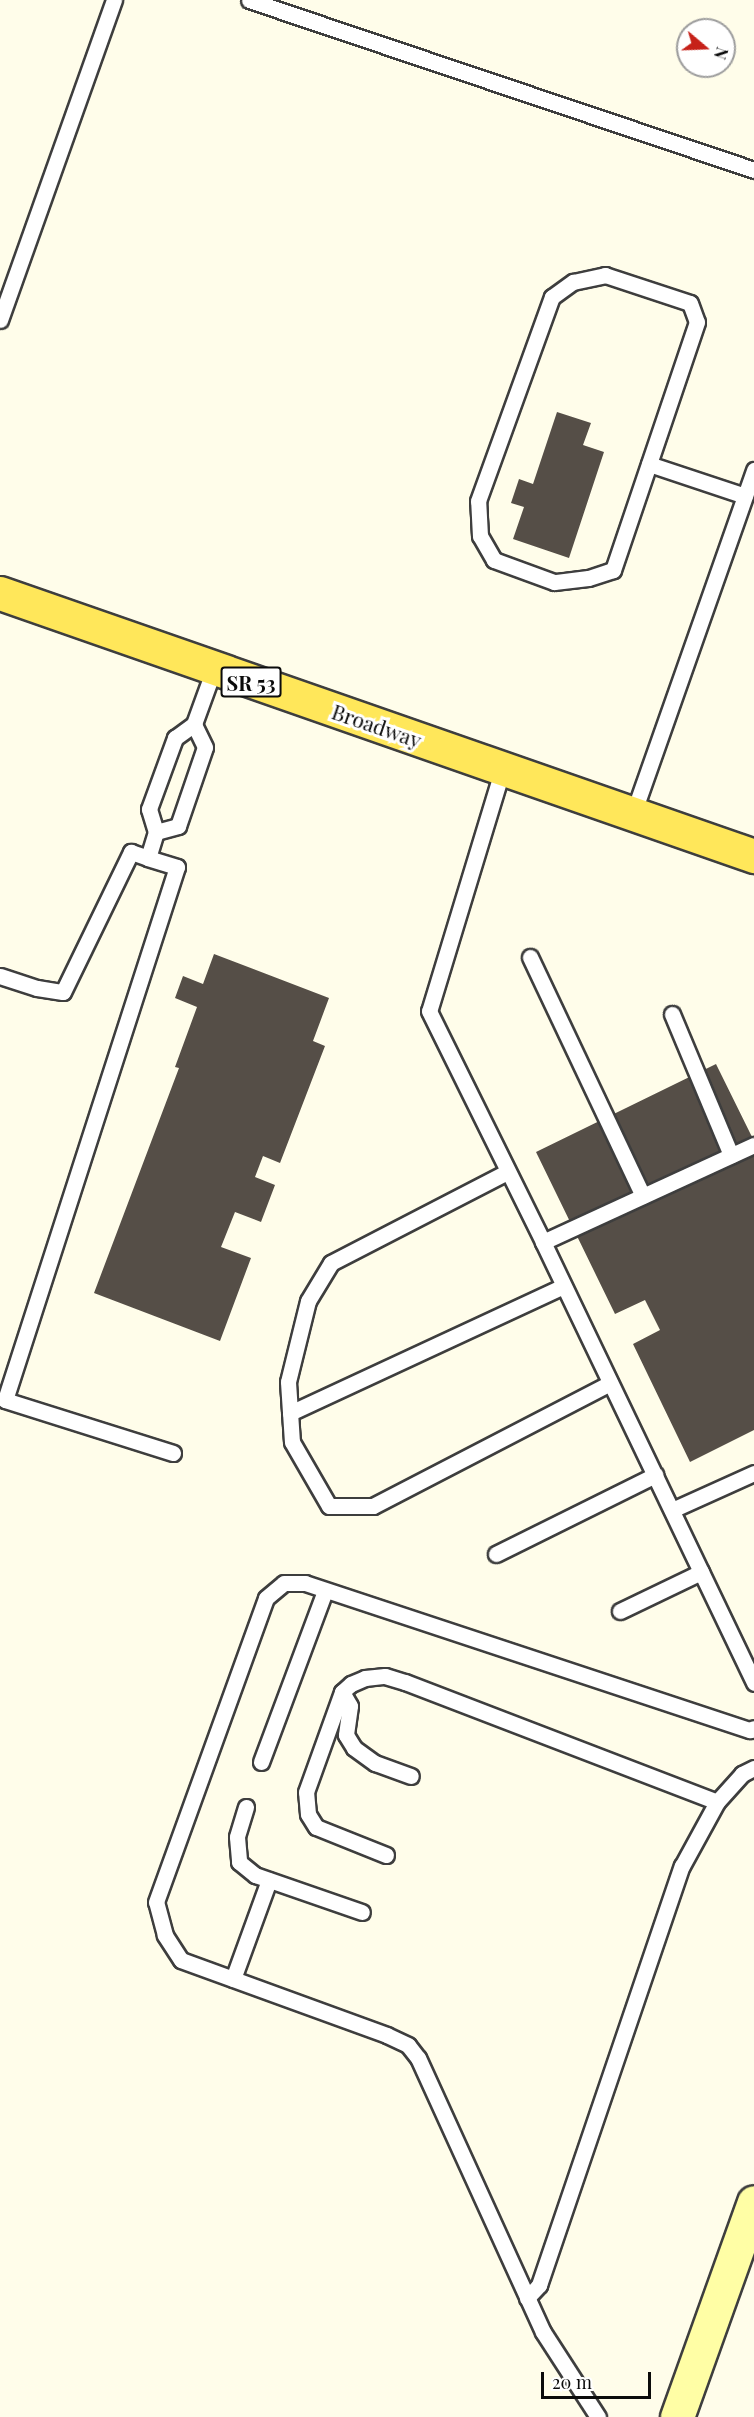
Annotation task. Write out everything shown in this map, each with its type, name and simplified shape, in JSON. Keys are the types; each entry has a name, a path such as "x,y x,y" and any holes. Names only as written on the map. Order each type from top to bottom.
{"main road":[{"name":"Broadway","path":"0,592 214,669 754,856"},
{"path":"677,2417 754,2202"}],"lane":[{"path":"0,320 114,0"},
{"path":"249,0 754,170"},
{"path":"605,275 690,303 697,322 649,464 613,570 588,578 554,582 494,560 480,536 478,501 552,297 573,282 605,275"},
{"path":"649,464 746,505"},
{"path":"633,814 746,505 754,470"},
{"path":"148,858 156,832 149,810 176,738 194,724 214,669"},
{"path":"156,832 177,826 205,747 194,724"},
{"path":"503,768 429,1011 543,1242 754,1683"},
{"path":"0,976 37,988 63,992 130,852 177,867 5,1400 173,1453"},
{"path":"530,957 643,1196"},
{"path":"672,1014 731,1155"},
{"path":"543,1242 754,1145"},
{"path":"507,1172 331,1263 308,1301 288,1382 292,1442 329,1506 373,1506 610,1383"},
{"path":"290,1413 563,1286"},
{"path":"672,1510 754,1473"},
{"path":"496,1554 655,1475"},
{"path":"620,1611 701,1572"},
{"path":"598,2417 543,2332 418,2058 408,2045 387,2035 181,1960 165,1935 156,1902 266,1598 284,1583 305,1583 750,1730 754,1728"},
{"path":"261,1762 325,1591"},
{"path":"386,1855 316,1827 308,1814 306,1792 342,1692 351,1684 365,1678 385,1676 717,1802"},
{"path":"342,1692 350,1706 346,1735 354,1748 375,1763 411,1776"},
{"path":"527,2298 539,2285 682,1866 717,1802 742,1774 754,1768"},
{"path":"246,1807 237,1837 239,1862 255,1875 362,1912"},
{"path":"233,1979 269,1880"}],"building":[{"path":"557,412 591,423 583,445 604,452 569,558 513,539 524,507 511,503 519,479 533,484"},
{"path":"214,954 329,998 313,1041 325,1046 280,1163 263,1156 255,1177 275,1185 261,1222 235,1212 221,1247 251,1258 220,1341 94,1293 179,1068 175,1067 197,1007 175,998 183,976 203,984"},
{"path":"716,1064 754,1141 754,1430 690,1462 633,1344 660,1330 645,1300 615,1314 536,1152"}]}
